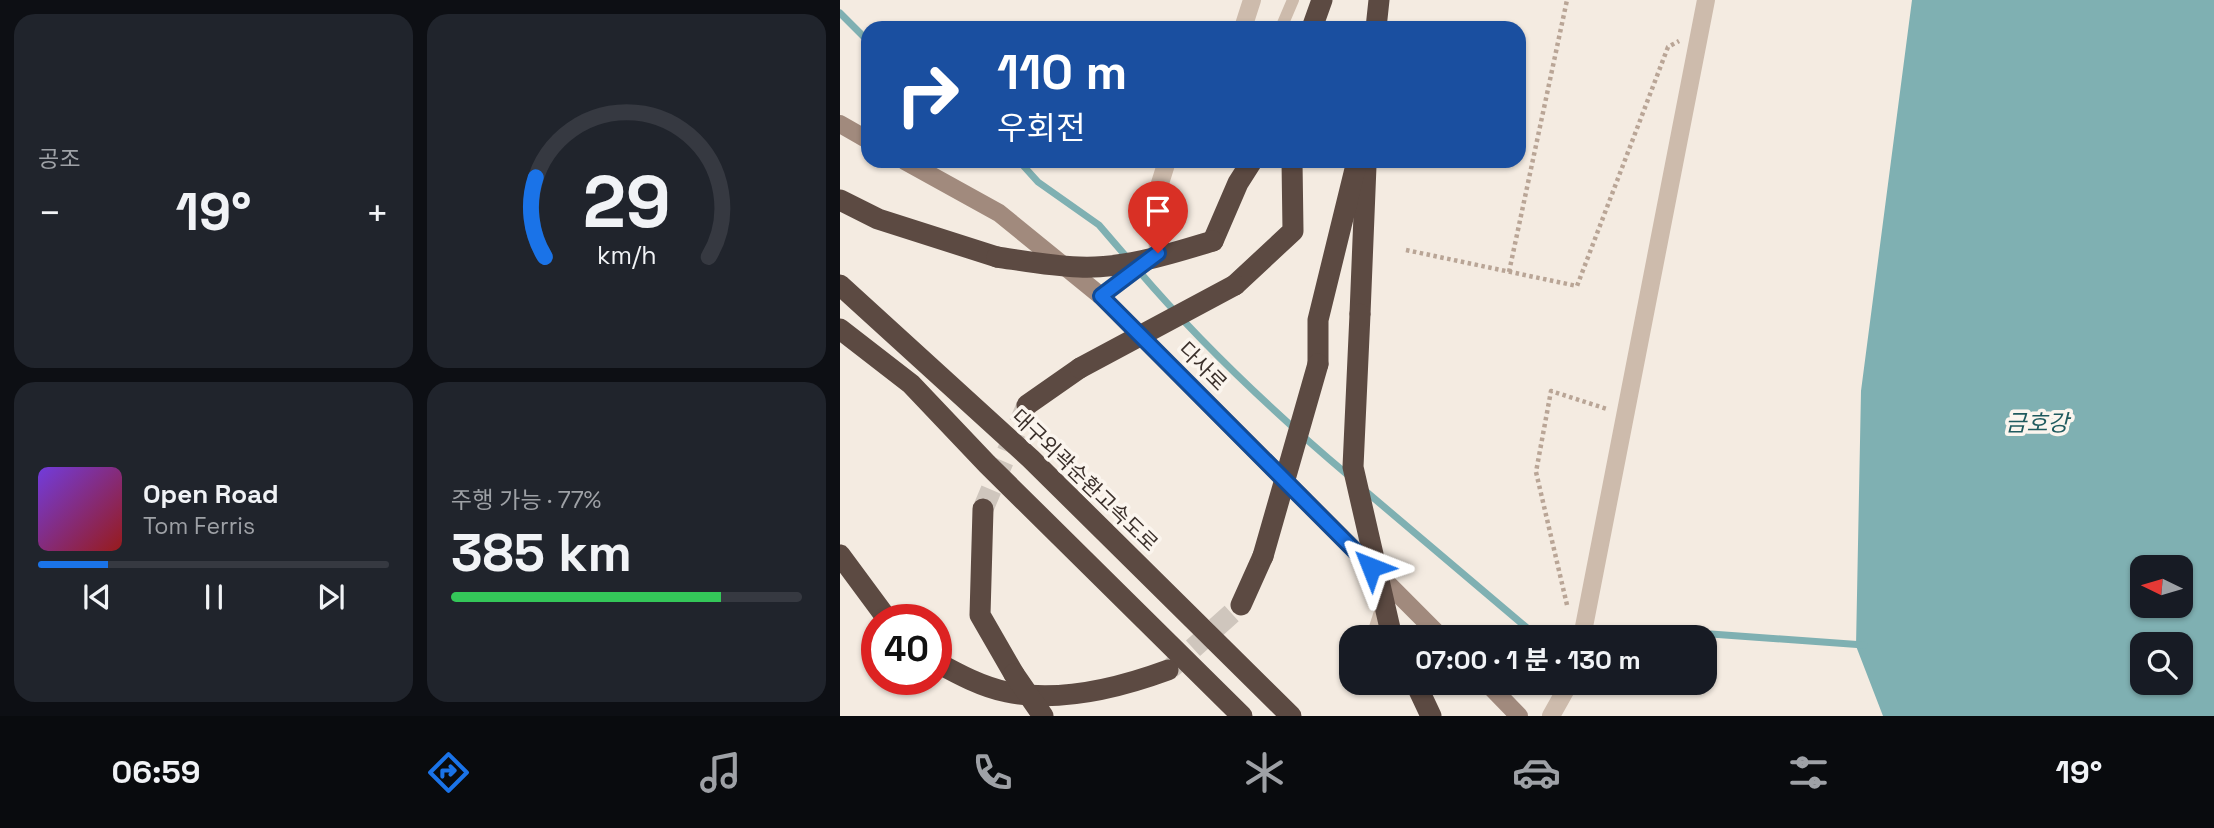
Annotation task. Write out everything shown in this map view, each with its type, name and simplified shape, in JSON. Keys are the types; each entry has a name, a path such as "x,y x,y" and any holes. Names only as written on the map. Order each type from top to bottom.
{"highway":[{"path":"1316,21 1323,0"},
{"path":"1377,21 1379,0"},
{"path":"840,200 878,219 997,257 1080,267 1115,265 1164,256 1213,241 1237,183 1247,168"},
{"path":"1027,405 1080,368 1235,285 1293,231 1292,168"},
{"path":"1241,605 1263,556 1318,364 1318,320 1355,168"},
{"path":"1366,168 1353,467 1389,625"},
{"name":"대구외곽순환고속도로","path":"840,285 1031,459 1291,716"},
{"path":"840,329 911,384 987,464 1242,716"},
{"path":"983,509 980,615 1014,674 1043,716"},
{"path":"840,555 876,604"},
{"path":"952,671 1006,692 1049,696 1140,680 1168,670"},
{"path":"1421,695 1431,716"}],"street":[{"path":"1245,21 1252,0"},
{"path":"1584,625 1706,0"},
{"path":"840,124 861,136"},
{"name":"다사로","path":"918,168 999,213 1101,296 1429,625"},
{"path":"1101,296 1158,253 1156,196 1165,168"},
{"path":"1380,625 1391,586"},
{"path":"1499,695 1519,716"},
{"path":"1551,716 1563,695"}],"lane":[{"path":"1283,21 1293,0"}],"path":[{"path":"1509,272 1567,0"},
{"path":"1406,250 1577,286 1668,47 1700,29"},
{"path":"1568,612 1536,472 1550,391 1625,415"}],"water":[{"name":"금호강","path":"1912,0 2214,0 2214,716 1883,716 1856,646 1861,391"}],"waterway":[{"path":"840,13 861,34"},
{"path":"1025,168 1038,182 1099,225 1130,261"},
{"path":"1138,270 1239,377 1349,476"},
{"path":"1363,489 1524,625"},
{"path":"1717,634 1864,645"}],"tunnel":[{"path":"983,509 1027,405"},
{"path":"1170,669 1241,605"}],"route":[{"path":"1158,253 1101,296 1371,567"}]}
